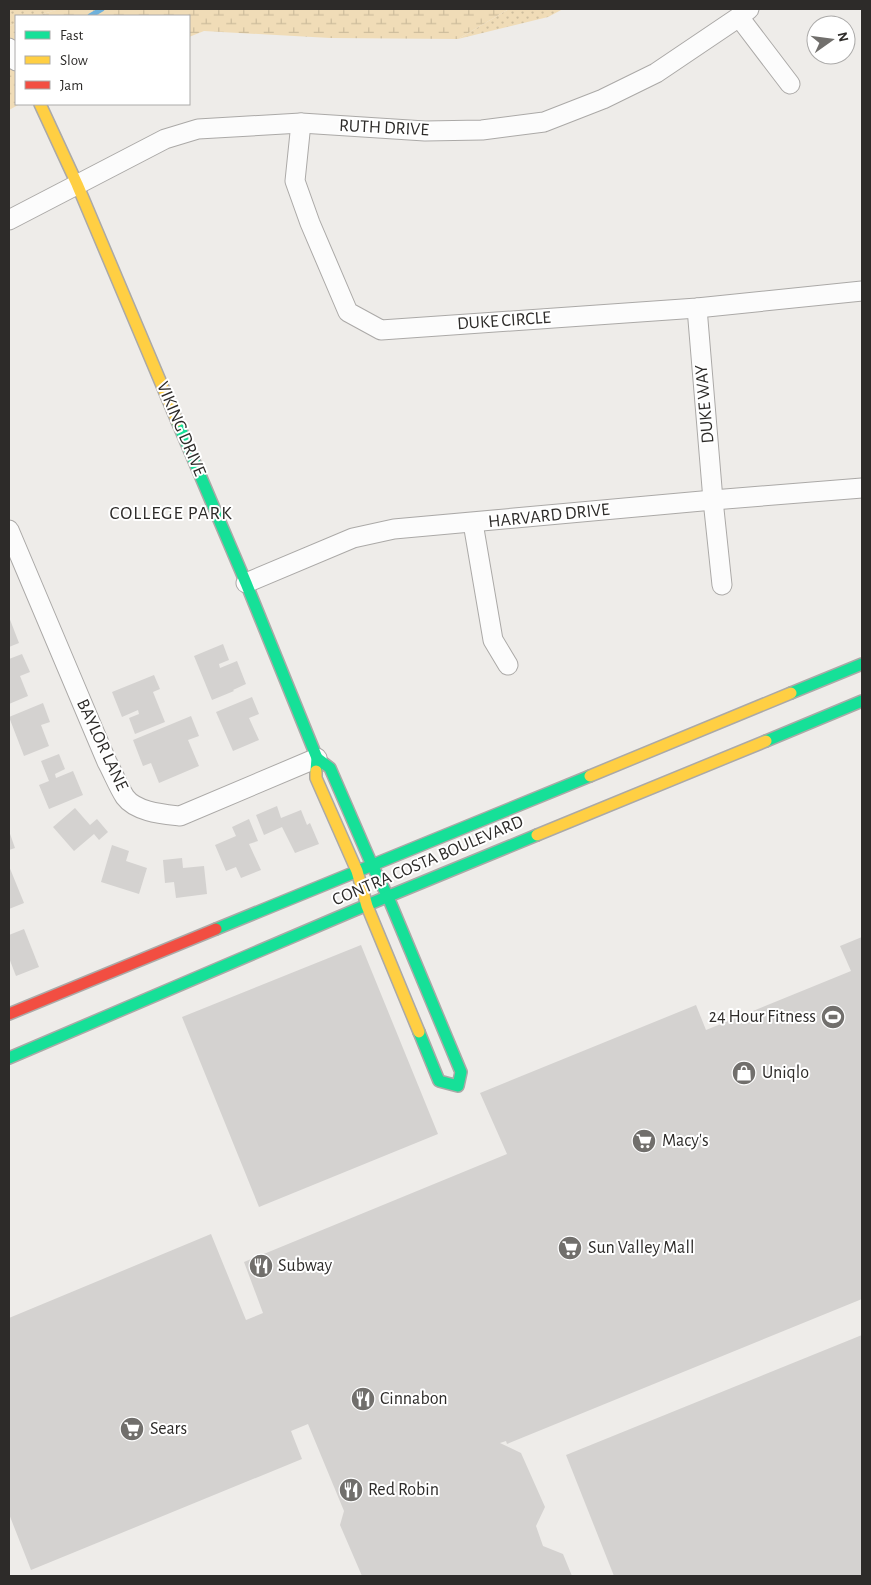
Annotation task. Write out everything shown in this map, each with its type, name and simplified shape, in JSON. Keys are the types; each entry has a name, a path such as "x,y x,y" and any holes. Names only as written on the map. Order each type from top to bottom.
{"main road":[{"name":"VIKING DRIVE","path":"40,105 77,184 246,583 317,758 316,778 357,871 367,906"},
{"name":"CONTRA COSTA BOULEVARD","path":"9,1014 862,664"},
{"name":"CONTRA COSTA BOULEVARD","path":"9,1058 388,897 862,701"},
{"name":"VIKING DRIVE","path":"317,758 330,768 388,897"},
{"path":"367,906 439,1081 458,1086 460,1072 388,897"}],"street":[{"path":"744,13 790,84"},
{"name":"RUTH DRIVE","path":"9,220 165,140 198,129 301,123 425,131 482,130 544,122 603,99 656,73 744,13"},
{"path":"9,48 15,59"},
{"name":"DUKE CIRCLE","path":"301,123 295,181 310,223 348,312 381,330 697,308 862,291"},
{"name":"DUKE WAY","path":"697,308 722,584"},
{"name":"HARVARD DRIVE","path":"246,583 353,538 394,530 862,488"},
{"path":"473,523 493,640 508,665"},
{"name":"BAYLOR LANE","path":"9,530 107,762 126,799 140,808 157,813 180,816 317,758"}],"green space":[{"path":"9,9 59,9 40,15 15,15 15,24 9,26"},
{"path":"59,9 509,9 458,39 330,38 204,31 190,37 190,15 40,15"},
{"path":"509,9 563,9 548,17 458,39"},
{"path":"15,24 15,105 18,105 9,110 9,26"}],"building":[{"path":"9,617 19,643 9,647"},
{"path":"223,644 229,660 219,664 220,668 237,661 246,684 212,700 194,656"},
{"path":"22,654 30,672 20,676 28,696 9,704 9,659"},
{"path":"154,675 160,689 153,692 165,722 135,734 129,718 139,714 138,710 122,717 112,692"},
{"path":"252,697 259,714 249,718 259,740 233,751 216,712"},
{"path":"43,703 50,722 41,725 49,746 24,756 9,717"},
{"path":"191,716 199,736 188,740 199,766 159,783 151,763 143,766 133,740"},
{"path":"59,754 65,769 55,774 56,778 73,771 83,795 49,809 39,785 49,781 41,761"},
{"path":"277,806 281,818 301,810 307,825 310,823 319,844 295,853 282,827 264,835 256,815"},
{"path":"75,808 90,825 97,819 108,832 99,840 94,834 74,851 53,827"},
{"path":"249,819 258,841 249,844 261,870 241,878 236,867 226,871 215,845 236,836 232,827"},
{"path":"9,831 15,848 9,850"},
{"path":"112,845 129,851 126,861 147,868 139,894 101,882"},
{"path":"182,858 183,868 204,866 207,894 176,898 174,882 165,883 163,860"},
{"path":"9,866 24,903 9,909"},
{"path":"24,929 39,967 16,976 9,958 9,935"},
{"name":"Sun Valley Mall","path":"862,937 862,1299 507,1444 506,1441 500,1443 521,1453 545,1507 536,1526 543,1546 563,1554 572,1576 362,1576 340,1525 344,1511 308,1424 291,1431 302,1459 31,1570 9,1514 9,1318 211,1234 246,1320 263,1313 244,1262 507,1154 480,1093 696,1005 706,1030 851,971 840,946"},
{"path":"361,945 438,1134 259,1207 182,1017"},
{"path":"862,1335 862,1576 614,1576 566,1455"}],"waterway":[{"path":"92,15 102,9"}],"traffic: fast":[{"path":"177,421 246,583 317,758 316,771"},
{"path":"791,693 862,664"},
{"path":"766,741 862,701"},
{"path":"317,758 330,768 388,897 461,1072 458,1086 439,1081 419,1032"},
{"path":"216,929 590,776"},
{"path":"9,1058 355,910 537,835"}],"traffic: slow":[{"path":"40,105 77,184 177,421"},
{"path":"590,776 791,693"},
{"path":"537,835 766,741"},
{"path":"316,771 316,778 357,871 367,906 419,1032"}],"traffic: jam":[{"path":"9,1014 216,929"}],"place":[{"name":"24 Hour Fitness","path":"833,1017"},
{"name":"Uniqlo","path":"744,1073"},
{"name":"Macy's","path":"644,1141"},
{"name":"Sun Valley Mall","path":"570,1248"},
{"name":"Subway","path":"261,1266"},
{"name":"Cinnabon","path":"363,1399"},
{"name":"Sears","path":"132,1429"},
{"name":"Red Robin","path":"351,1490"}],"district":[{"name":"COLLEGE PARK","path":"171,513"}]}
